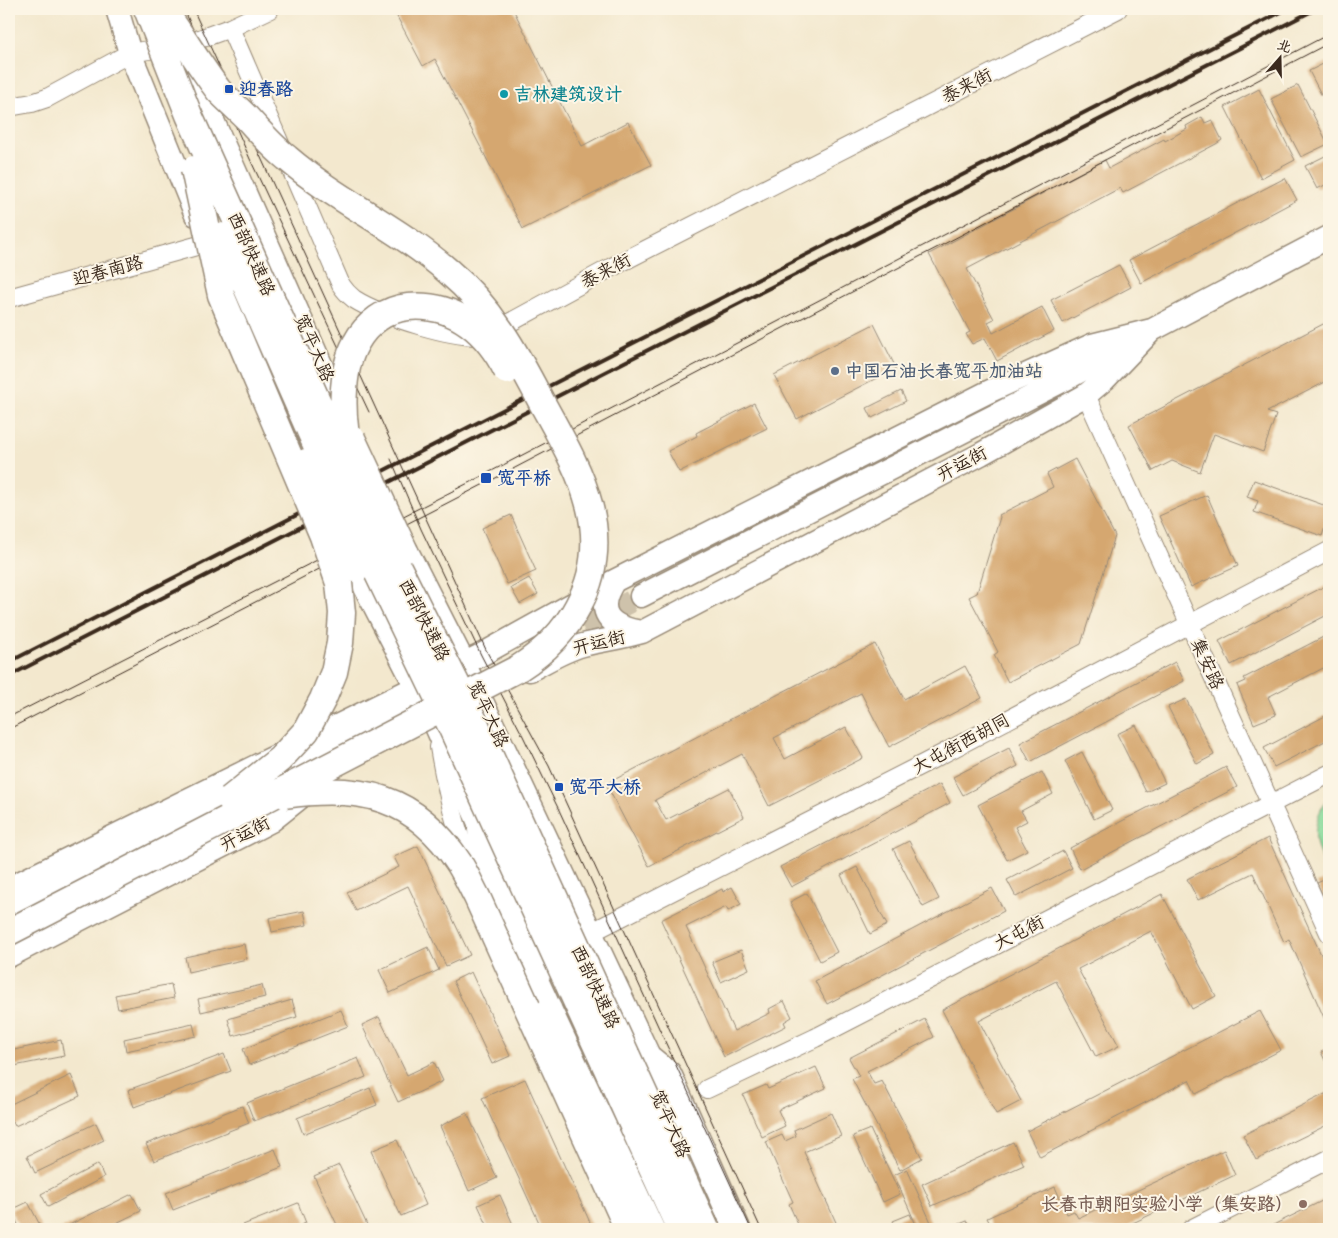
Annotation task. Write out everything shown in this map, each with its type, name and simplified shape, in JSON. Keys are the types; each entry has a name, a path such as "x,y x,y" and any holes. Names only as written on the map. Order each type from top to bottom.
{"highway":[{"name":"西部快速路","path":"131,9 172,119 317,447 444,711 680,1229"},
{"name":"西部快速路","path":"147,9 189,115 337,444 464,699 706,1229"},
{"path":"10,919 248,798 519,668 542,652 566,626 587,588 593,570 595,553 593,521 585,490 573,460 505,334 482,305 449,272 422,250 318,182 286,158 220,91 164,9"},
{"path":"194,169 221,295 323,536 339,583 342,612 340,643 334,672 323,699 306,731 291,749 274,764 248,798"},
{"path":"248,798 253,790 346,744 377,724 505,657 542,629 566,598 576,570 579,537 572,506 563,480 495,352 478,331 467,322 444,309 432,306 394,309 374,321 355,344 345,378 343,404 347,443 363,498"},
{"path":"10,919 248,798 322,791 348,791 388,800 406,809 423,823 452,854 477,897 628,1229"},
{"path":"481,828 483,867 651,1229"},
{"path":"651,1060 668,1074 737,1229"}],"main road":[{"path":"117,9 130,53 208,244 357,572 434,722 659,1229"},
{"name":"宽平大路","path":"164,9 354,438 407,551 480,697 651,1060 652,1085 718,1229"},
{"name":"开运街","path":"641,596 1070,377 1152,330 1329,237"},
{"name":"开运街","path":"9,956 271,821 321,781 566,651 585,644 642,632 981,454 1086,395 1106,379 1152,330"},
{"name":"开运街","path":"9,888 464,664 614,581 988,392 1092,345 1152,330"},
{"path":"614,581 604,600 606,611 612,621 620,627 642,632"},
{"path":"9,942 10,919"}],"street":[{"path":"9,107 47,98 130,53 179,45 230,28 270,9"},
{"name":"泰来街","path":"230,28 338,278 346,292 364,305 377,311 453,334 479,337 487,335 621,263 1118,9"},
{"name":"迎春南路","path":"9,298 208,244"},
{"name":"集安路","path":"1086,395 1272,803 1329,933"},
{"name":"大屯街西胡同","path":"590,933 926,763 1329,551"},
{"path":"434,722 447,793 466,856 616,1182 659,1229"},
{"name":"大屯街","path":"707,1089 823,1034 1329,774"},
{"path":"1191,1229 1329,1159"}],"green space":[{"path":"1329,797 1329,868 1319,851 1316,842 1316,832 1319,814"}],"building":[{"name":"吉林建筑设计","path":"393,9 513,9 582,146 628,122 651,165 523,229 435,59 423,66"},
{"path":"1327,62 1329,67 1329,92 1322,96 1309,71"},
{"path":"1298,85 1328,144 1301,157 1271,99"},
{"path":"1259,89 1295,160 1261,178 1225,107"},
{"path":"1202,117 1205,123 1212,120 1222,140 1123,193 1120,188 967,269 994,319 988,322 993,333 1042,307 1054,331 997,361 985,338 972,344 966,334 970,332 929,254 1105,160 1109,168 1187,129 1186,126"},
{"path":"1329,154 1329,183 1317,189 1305,166"},
{"path":"1285,178 1297,200 1141,283 1129,260"},
{"path":"1119,265 1131,287 1063,323 1051,300"},
{"path":"1329,321 1329,380 1267,412 1276,415 1263,452 1214,434 1200,472 1172,461 1153,471 1129,425"},
{"name":"中国石油长春宽平加油站","path":"874,324 896,368 797,419 774,375"},
{"path":"901,391 906,401 872,418 867,408"},
{"path":"754,403 767,428 679,472 668,451 697,436 696,433"},
{"path":"1075,459 1115,536 1081,644 1008,682 994,655 998,652 969,597 977,593 1000,517 999,515 1053,487 1047,474"},
{"path":"1254,480 1329,507 1329,515 1322,536 1254,512 1258,501 1247,497"},
{"path":"1207,495 1238,566 1191,587 1159,516"},
{"path":"511,515 536,571 507,584 482,528"},
{"path":"529,578 538,594 520,604 511,588"},
{"path":"1329,584 1329,614 1231,665 1219,641"},
{"path":"1329,634 1329,665 1268,697 1276,715 1254,724 1237,685 1246,681 1244,678"},
{"path":"875,644 904,699 965,666 982,698 889,747 861,693 774,738 785,759 846,727 863,758 769,806 742,754 655,800 666,820 729,788 744,817 649,866 606,784"},
{"path":"1175,662 1184,681 1030,762 1020,743"},
{"path":"1186,699 1214,755 1197,764 1168,707"},
{"path":"1329,714 1329,739 1274,767 1264,748"},
{"path":"1136,725 1165,783 1146,792 1117,734"},
{"path":"1009,748 1018,766 963,795 953,777"},
{"path":"1082,752 1112,810 1094,819 1065,761"},
{"path":"1226,767 1237,787 1080,869 1070,848"},
{"path":"1042,772 1053,794 1021,811 1027,821 1015,827 1027,850 1007,860 978,805"},
{"path":"940,784 950,803 791,887 780,867"},
{"path":"1268,838 1329,972 1329,1029 1289,939 1284,942 1253,873 1198,900 1187,879"},
{"path":"909,841 939,899 923,907 893,849"},
{"path":"418,846 470,955 446,966 408,886 356,911 347,892 399,867 394,857"},
{"path":"1063,851 1072,868 1016,897 1007,880"},
{"path":"857,867 887,925 870,934 841,875"},
{"path":"1326,879 1329,884 1329,893 1323,896 1317,883"},
{"path":"732,887 741,904 728,911 726,907 686,927 734,1031 770,1013 769,1009 784,1001 792,1017 784,1022 786,1026 724,1057 661,920 722,889 723,892"},
{"path":"992,888 1004,911 827,1004 815,981"},
{"path":"807,893 837,952 820,961 790,902"},
{"path":"1162,894 1216,996 1192,1009 1151,931 1078,969 1119,1046 1096,1057 1056,981 979,1021 1021,1101 996,1114 942,1010"},
{"path":"304,911 307,925 272,932 269,918"},
{"path":"244,944 247,959 188,972 185,957"},
{"path":"428,947 439,970 390,993 379,970"},
{"path":"741,950 749,969 721,982 712,962"},
{"path":"471,972 510,1056 492,1064 453,981"},
{"path":"171,984 174,998 118,1009 115,995"},
{"path":"262,985 265,997 201,1012 198,999"},
{"path":"292,1000 297,1017 233,1036 228,1019"},
{"path":"341,1010 348,1026 249,1065 243,1049"},
{"path":"1260,1011 1281,1050 1196,1094 1189,1080 1040,1157 1027,1131"},
{"path":"379,1017 407,1075 434,1062 443,1081 398,1102 362,1025"},
{"path":"925,1019 934,1037 867,1071 874,1084 882,1081 922,1158 900,1170 852,1079 859,1076 849,1058"},
{"path":"193,1024 196,1036 126,1051 124,1039"},
{"path":"61,1040 64,1056 9,1067 9,1051"},
{"path":"1329,1048 1329,1069 1321,1052"},
{"path":"224,1054 231,1071 134,1107 128,1090"},
{"path":"358,1058 366,1077 254,1121 247,1103"},
{"path":"816,1067 826,1088 778,1110 785,1126 762,1137 743,1095 766,1085 768,1089"},
{"path":"71,1075 80,1096 15,1126 9,1114 9,1105"},
{"path":"525,1079 593,1229 542,1229 482,1098"},
{"path":"370,1088 377,1105 303,1134 297,1118"},
{"path":"1329,1092 1329,1124 1256,1160 1243,1135"},
{"path":"242,1106 249,1123 154,1161 146,1144"},
{"path":"467,1113 497,1178 469,1191 440,1126"},
{"path":"831,1113 841,1136 804,1152 839,1229 800,1229 789,1204 793,1202 766,1142 782,1135 785,1141 796,1136 794,1130"},
{"path":"96,1123 104,1140 35,1173 27,1156"},
{"path":"870,1129 900,1194 883,1202 853,1136"},
{"path":"397,1140 426,1205 401,1216 371,1151"},
{"path":"1013,1142 1024,1165 932,1206 922,1184"},
{"path":"275,1149 282,1167 173,1210 166,1193"},
{"path":"1224,1150 1235,1175 1120,1229 993,1229 987,1218 1055,1187 1067,1214 1074,1211 1078,1218"},
{"path":"98,1164 104,1177 48,1207 41,1194"},
{"path":"339,1165 369,1229 339,1229 314,1176"},
{"path":"907,1169 934,1229 918,1229 894,1175"},
{"path":"132,1194 141,1211 104,1229 61,1229"},
{"path":"500,1195 515,1229 489,1229 478,1205"},
{"path":"1329,1198 1329,1229 1265,1229 1326,1199"},
{"path":"28,1202 42,1229 20,1229 11,1210"},
{"path":"298,1203 306,1223 292,1229 233,1229"},
{"path":"910,1214 917,1229 896,1229 893,1221"},
{"path":"967,1221 971,1229 947,1229"}],"tunnel":[{"path":"553,642 641,596"}],"tram line":[{"path":"184,9 250,159 369,412"},
{"path":"193,9 487,652 549,766 761,1229"},
{"path":"9,717 484,475 1329,34"},
{"path":"9,729 488,482 1329,43"},
{"path":"391,459 421,529 481,655 559,810 751,1229"}],"railway":[{"path":"9,662 1287,9"},
{"path":"9,676 1316,9"}],"place":[{"name":"迎春路","path":"229,89"},
{"name":"吉林建筑设计","path":"504,94"},
{"name":"中国石油长春宽平加油站","path":"835,371"},
{"name":"宽平桥","path":"486,478"},
{"name":"宽平大桥","path":"559,787"},
{"name":"长春市朝阳实验小学（集安路）","path":"1303,1204"}]}
